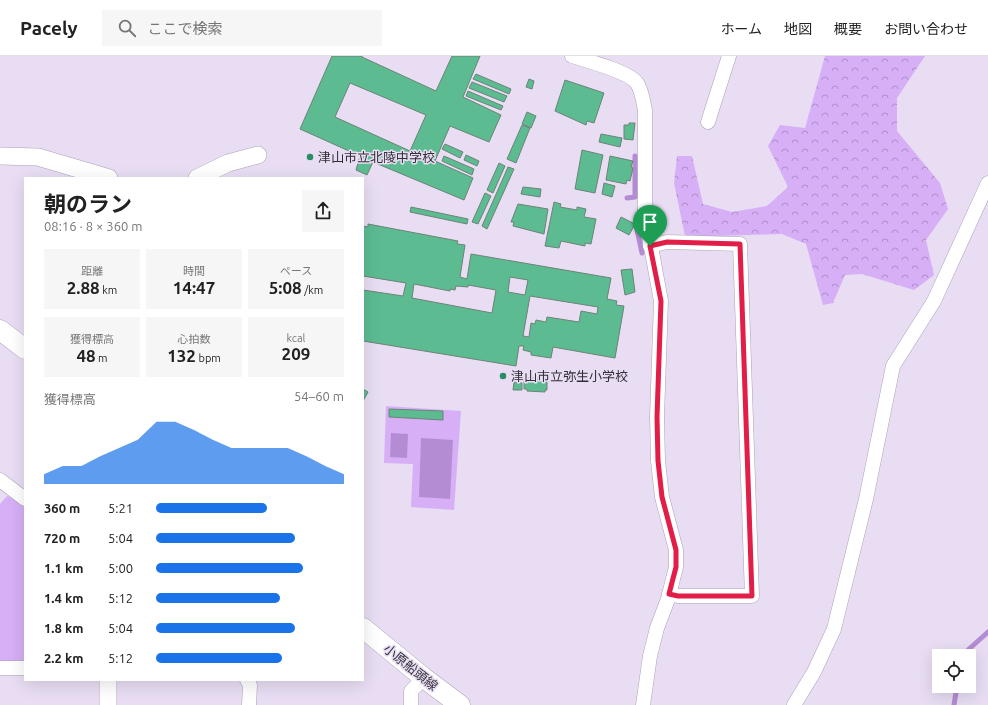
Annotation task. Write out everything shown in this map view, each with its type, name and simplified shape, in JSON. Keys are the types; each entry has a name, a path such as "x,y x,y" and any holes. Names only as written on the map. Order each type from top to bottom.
{"main road":[{"path":"0,330 24,348"},
{"name":"小原船頭線","path":"364,629 424,678 460,705"}],"street":[{"path":"572,56 626,75 636,82 642,95 645,110 645,214 661,301 657,417 658,461 662,497 676,550 676,567 669,594 657,628 642,705"},
{"path":"708,122 729,56"},
{"path":"199,177 228,163 258,155"},
{"path":"0,156 38,157 106,177"},
{"path":"794,705 814,672 834,629 866,499 893,366 934,302 988,183"},
{"path":"650,246 667,242 740,244 752,596 678,596 669,594"},
{"path":"0,480 24,498"},
{"path":"0,668 24,668"},
{"path":"411,705 411,691 424,678"},
{"path":"108,681 108,705"},
{"path":"247,681 250,685 249,705"}],"green space":[{"path":"825,56 925,56 897,98 897,131 940,183 948,209 926,240 934,275 914,290 862,274 845,275 833,303 823,305 806,244 782,234 717,236 686,241 674,183 677,156 692,156 703,204 732,212 767,206 788,187 768,146 780,125 805,128"},
{"path":"386,406 461,411 454,510 411,507 413,464 384,463"},
{"path":"7,496 14,498 24,506 24,662 0,662 0,504"}],"shaded area":[{"path":"391,433 408,434 407,458 390,457"},
{"path":"421,438 453,440 450,499 419,497"}],"building":[{"path":"332,56 362,56 436,91 452,56 480,56 463,97 501,115 489,142 450,126 435,161 473,178 464,200 373,162 367,175 356,170 360,156 300,129","holes":["350,83 426,115 410,151 335,117"]},
{"path":"476,74 511,89 509,94 473,79"},
{"path":"529,79 534,81 532,89 526,87"},
{"path":"565,80 604,93 594,123 587,121 586,125 555,111"},
{"path":"472,82 507,96 504,102 469,88"},
{"path":"468,91 503,106 501,110 466,96"},
{"path":"527,112 536,116 531,128 522,124"},
{"path":"629,123 635,123 633,140 624,139 624,125 629,125"},
{"path":"522,125 530,128 516,163 507,159"},
{"path":"601,134 622,138 620,147 599,142"},
{"path":"445,144 463,152 460,158 442,149"},
{"path":"582,150 603,155 595,193 575,189"},
{"path":"466,155 479,161 477,166 464,160"},
{"path":"444,156 474,169 472,175 442,161"},
{"path":"610,156 633,161 630,181 627,180 626,184 606,180"},
{"path":"499,163 505,166 493,193 487,190"},
{"path":"508,167 514,169 487,229 482,226"},
{"path":"604,183 615,186 612,197 602,194"},
{"path":"523,187 541,189 540,197 521,194"},
{"path":"485,193 491,196 478,224 472,222"},
{"path":"554,202 561,204 560,207 577,210 577,207 586,209 584,217 596,219 591,244 585,243 585,246 561,241 559,248 545,246"},
{"path":"518,204 548,209 544,234 513,226 514,222 511,222"},
{"path":"411,207 468,219 467,224 410,212"},
{"path":"621,217 635,224 629,235 616,228"},
{"path":"368,224 458,241 457,244 465,245 460,277 467,279 471,254 611,278 607,299 617,301 616,305 624,306 615,358 553,347 551,358 531,355 531,352 523,350 524,346 519,346 516,366 364,341 364,290 403,296 406,283 364,276 364,226 368,227","holes":["510,277 528,280 525,295 508,292","414,284 450,291 450,289 455,290 456,286 468,287 468,285 496,290 492,313 412,298","530,296 598,307 597,314 581,311 579,322 547,317 546,322 536,320 535,324 531,323 529,337 523,336"]},
{"path":"632,269 635,292 625,295 621,270"},
{"path":"524,378 547,378 547,390 545,390 545,392 527,391 527,389 524,389"},
{"path":"514,382 522,383 522,390 513,390"},
{"path":"364,390 368,392 364,399"},
{"path":"389,409 443,411 443,420 389,417"}],"waterway":[{"path":"627,198 635,197 635,156"},
{"path":"636,225 642,253"},
{"path":"969,649 988,632"},
{"path":"954,705 956,693"}],"place":[{"name":"津山市立北陵中学校","path":"310,157"},
{"name":"津山市立弥生小学校","path":"503,376"}],"route":[{"path":"667,242 740,244 752,596 678,596 669,594 676,567 676,550 662,497 658,461 657,417 661,301 650,246 667,242"}]}
